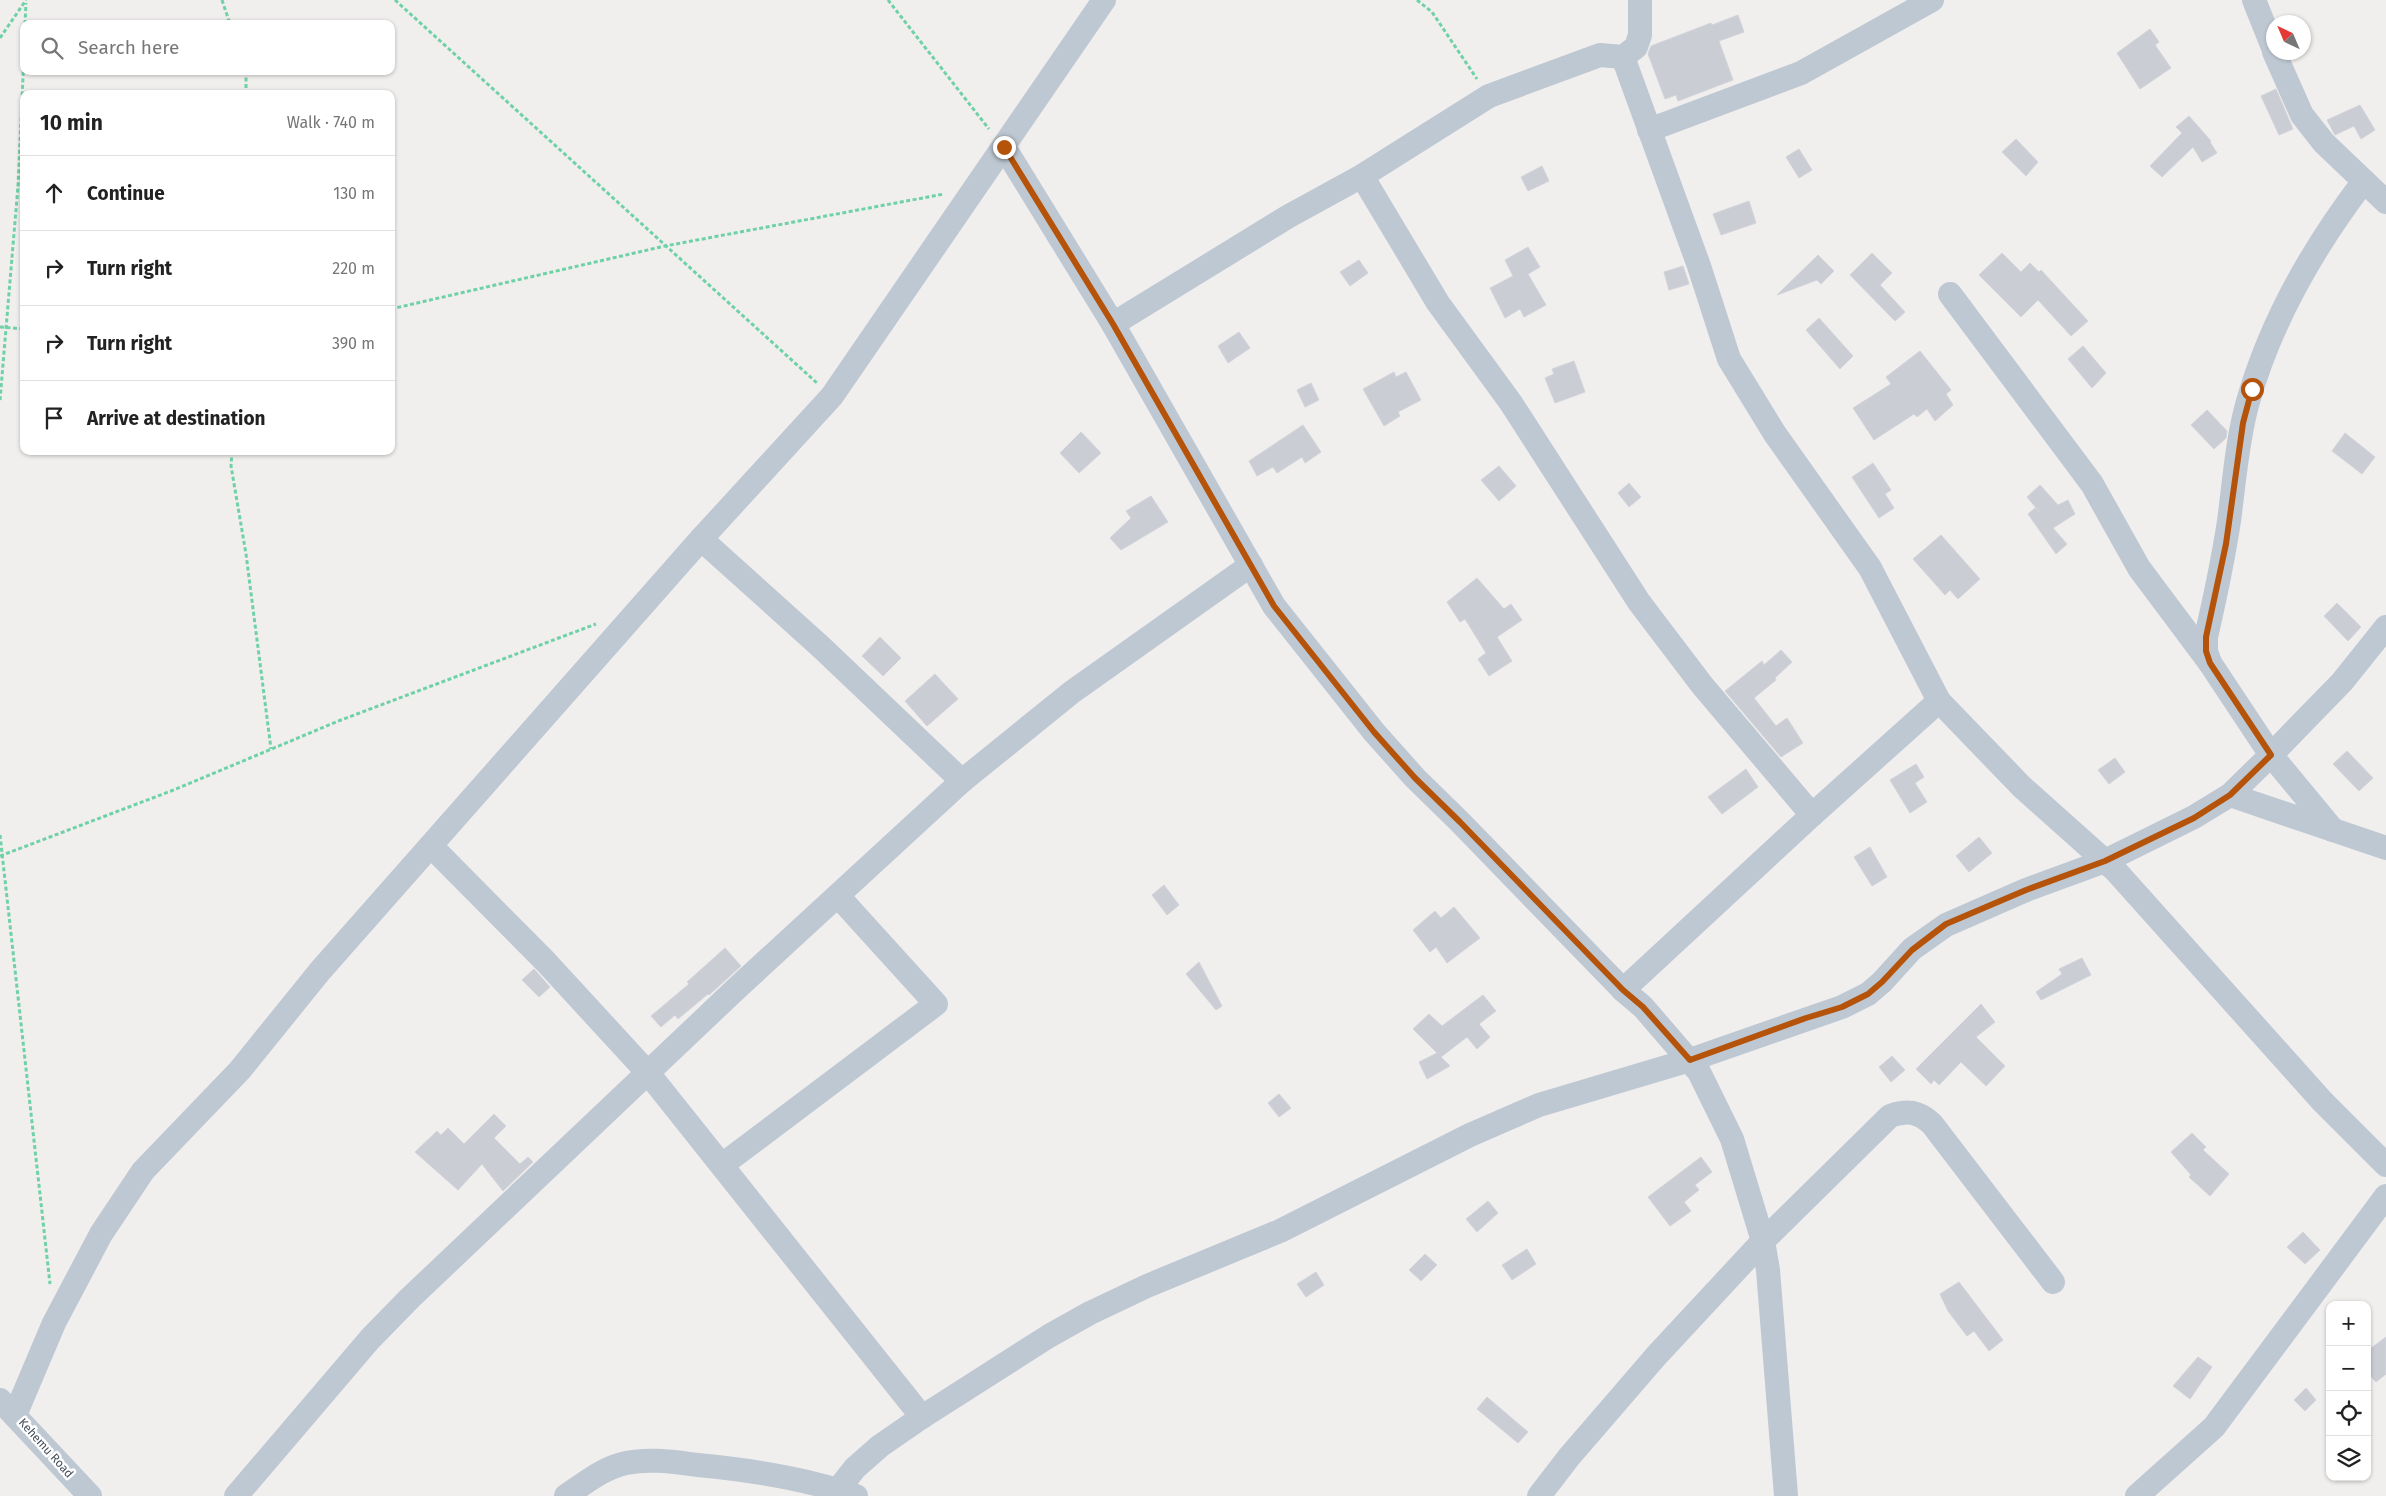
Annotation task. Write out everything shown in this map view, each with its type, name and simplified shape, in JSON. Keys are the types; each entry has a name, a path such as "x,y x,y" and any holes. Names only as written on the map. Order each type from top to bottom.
{"street":[{"path":"8,1407 101,1234 143,1171 240,1070 320,971 701,539 832,396 1104,0"},
{"path":"1113,324 1289,216 1362,176 1489,96 1600,55 1623,56 1636,47 1640,35 1640,0"},
{"path":"1649,130 1801,73 1932,0"},
{"path":"2254,0 2266,31"},
{"path":"1623,56 1699,266 1729,359 1774,434 1870,568 1939,701 2022,787 2105,861 2322,1101 2386,1165"},
{"path":"2278,60 2302,114 2324,143 2386,202"},
{"path":"1004,147 1113,324 1274,606 1374,732 1415,778 1623,990 1643,1007 1699,1072 1732,1139 1763,1241 1774,1329 1786,1496"},
{"path":"1362,176 1438,303 1511,403 1639,602 1702,685 1812,815"},
{"path":"2210,663 2206,651 2206,637 2226,544 2245,414 2252,389 2295,284 2322,237 2364,181"},
{"path":"1950,294 2092,484 2138,568 2210,663 2271,755 2332,830"},
{"path":"701,539 821,647 962,781"},
{"path":"236,1496 370,1339 409,1299 648,1073 962,781 1072,692 1251,565"},
{"path":"566,1496 608,1469 626,1463 654,1461 729,1468 784,1476 842,1494 867,1457 922,1417 1049,1336 1090,1313 1146,1286 1280,1231 1470,1135 1539,1105 1690,1060 1842,1007 1868,994 1912,950 1946,924 2026,890 2105,861 2194,818 2230,795 2271,755 2348,675 2386,627"},
{"path":"1623,990 1812,815 1939,701"},
{"path":"2230,795 2386,848"},
{"path":"431,846 533,948 648,1073 922,1417"},
{"path":"722,1165 936,1004 838,896"},
{"path":"1539,1496 1569,1457 1657,1355 1763,1241 1883,1120 1904,1111 1915,1112 1932,1124 2053,1282"},
{"path":"2137,1496 2214,1427 2386,1196"},
{"name":"Kehemu Road","path":"8,1407 86,1495"}],"path":[{"path":"222,0 229,20"},
{"path":"396,0 832,396"},
{"path":"888,0 1004,147"},
{"path":"1417,0 1432,12 1489,96"},
{"path":"25,20 26,1"},
{"path":"0,38 26,1"},
{"path":"22,90 23,75"},
{"path":"246,75 246,90"},
{"path":"0,400 20,142"},
{"path":"395,308 666,246 975,188"},
{"path":"0,327 20,329"},
{"path":"232,455 231,466 246,554 271,750"},
{"path":"1,856 171,791 341,720 598,623"},
{"path":"0,835 54,1323"}],"building":[{"path":"1738,15 1744,32 1719,41 1733,80 1678,101 1676,95 1665,99 1648,54 1651,46 1711,23 1712,25"},
{"path":"2150,29 2159,42 2155,45 2171,68 2140,89 2117,53"},
{"path":"2276,89 2293,129 2279,135 2261,96"},
{"path":"2360,105 2375,130 2361,139 2354,126 2335,135 2327,120"},
{"path":"2189,116 2211,141 2217,153 2202,162 2193,147 2162,177 2150,166 2182,133 2176,127"},
{"path":"2016,139 2038,162 2026,176 2002,152"},
{"path":"1799,149 1812,170 1799,178 1786,157"},
{"path":"1542,166 1549,181 1528,191 1521,177"},
{"path":"1749,201 1756,223 1721,235 1713,214"},
{"path":"1528,247 1540,267 1528,274 1546,305 1524,317 1520,309 1505,318 1490,288 1513,276 1505,260"},
{"path":"1872,253 1892,273 1880,285 1905,312 1895,321 1850,275"},
{"path":"2002,253 2021,272 2030,263 2039,272 2041,270 2088,321 2071,336 2038,300 2021,317 1979,275"},
{"path":"1818,255 1834,271 1821,284 1817,280 1777,295"},
{"path":"1359,260 1368,273 1350,286 1340,272"},
{"path":"1683,266 1689,284 1669,290 1664,272"},
{"path":"1819,318 1853,356 1840,369 1806,330"},
{"path":"1239,332 1250,348 1228,363 1218,346"},
{"path":"2083,346 2106,373 2092,388 2068,359"},
{"path":"1920,351 1951,390 1946,394 1953,405 1935,421 1927,409 1917,417 1914,414 1874,440 1853,408 1891,384 1886,377"},
{"path":"1574,361 1585,392 1555,403 1545,378 1554,374 1552,369"},
{"path":"1394,372 1396,377 1406,372 1421,400 1398,412 1400,416 1384,426 1363,389"},
{"path":"1311,383 1319,400 1305,407 1297,390"},
{"path":"2207,410 2227,431 2226,438 2214,449 2191,425"},
{"path":"1303,425 1321,452 1305,463 1302,457 1277,473 1273,467 1257,476 1249,461"},
{"path":"1081,432 1101,453 1079,473 1060,453"},
{"path":"2345,433 2375,457 2362,474 2332,451"},
{"path":"1873,463 1891,490 1885,494 1894,508 1879,518 1852,477"},
{"path":"1499,466 1516,486 1499,501 1481,480"},
{"path":"1629,483 1641,497 1629,507 1618,493"},
{"path":"2040,485 2058,505 2068,500 2075,514 2053,528 2067,544 2056,554 2028,514 2035,508 2041,514 2027,497"},
{"path":"1151,496 1168,522 1121,550 1110,538 1131,518 1126,511"},
{"path":"1941,535 1980,579 1958,599 1950,590 1945,595 1913,559"},
{"path":"1477,578 1504,609 1511,604 1522,620 1497,637 1512,661 1489,676 1478,659 1486,653 1465,619 1460,622 1447,602"},
{"path":"2337,603 2361,627 2348,641 2324,616"},
{"path":"880,637 901,658 883,676 862,656"},
{"path":"1781,650 1792,662 1775,678 1776,680 1754,698 1776,726 1787,718 1803,743 1781,757 1725,691 1762,661 1764,665"},
{"path":"935,674 958,699 927,726 905,701"},
{"path":"2347,751 2373,778 2359,791 2333,764"},
{"path":"2115,758 2125,772 2109,784 2098,770"},
{"path":"1916,764 1924,777 1915,783 1927,802 1910,813 1890,780"},
{"path":"1746,769 1758,787 1722,814 1708,797"},
{"path":"1979,837 1992,853 1969,872 1956,856"},
{"path":"1870,847 1887,877 1872,886 1854,857"},
{"path":"1164,885 1179,905 1167,915 1152,895"},
{"path":"1454,907 1480,938 1447,963 1436,947 1430,952 1413,930 1435,911 1441,918"},
{"path":"725,948 741,966 709,995 678,1019 675,1015 661,1027 651,1016 689,984 687,982"},
{"path":"2082,958 2091,975 2041,1000 2036,992 2062,974 2059,969"},
{"path":"1199,962 1222,1006 1216,1010 1186,974"},
{"path":"534,969 550,987 539,997 522,980"},
{"path":"1483,995 1496,1011 1479,1024 1490,1037 1477,1049 1467,1037 1441,1057 1450,1066 1427,1079 1419,1062 1437,1053 1413,1029 1429,1014 1442,1026"},
{"path":"1981,1004 1995,1022 1976,1037 2005,1066 1986,1086 1961,1062 1939,1085 1934,1080 1931,1084 1916,1069"},
{"path":"1892,1056 1905,1070 1891,1082 1879,1067"},
{"path":"1279,1094 1291,1108 1279,1117 1268,1103"},
{"path":"494,1114 506,1126 494,1138 520,1164 528,1157 533,1162 503,1191 482,1164 458,1190 415,1152 437,1131 441,1135 448,1128 464,1144"},
{"path":"2192,1133 2206,1147 2203,1150 2229,1174 2210,1196 2189,1177 2191,1175 2171,1152"},
{"path":"1701,1157 1712,1172 1695,1185 1699,1190 1684,1202 1691,1211 1670,1226 1648,1197"},
{"path":"1488,1201 1498,1213 1477,1232 1466,1219"},
{"path":"2303,1232 2320,1250 2305,1264 2287,1247"},
{"path":"1527,1249 1536,1264 1512,1280 1502,1265"},
{"path":"1425,1254 1437,1265 1421,1281 1409,1270"},
{"path":"1316,1272 1324,1285 1306,1297 1297,1284"},
{"path":"1959,1282 2003,1340 1989,1351 1974,1331 1967,1336 1948,1311 1940,1294"},
{"path":"2386,1337 2386,1374 2376,1382 2371,1376 2371,1348"},
{"path":"2198,1357 2212,1367 2190,1399 2173,1386"},
{"path":"2306,1388 2316,1400 2305,1411 2294,1400"},
{"path":"1487,1397 1528,1432 1518,1443 1477,1409"}],"route":[{"path":"1004,147 1113,324 1274,606 1374,732 1415,778 1623,990 1643,1007 1690,1060 1842,1007 1868,994 1912,950 1946,924 2026,890 2105,861 2194,818 2230,795 2271,755 2210,663 2206,651 2206,637 2226,544 2243,423 2252,389"}]}
